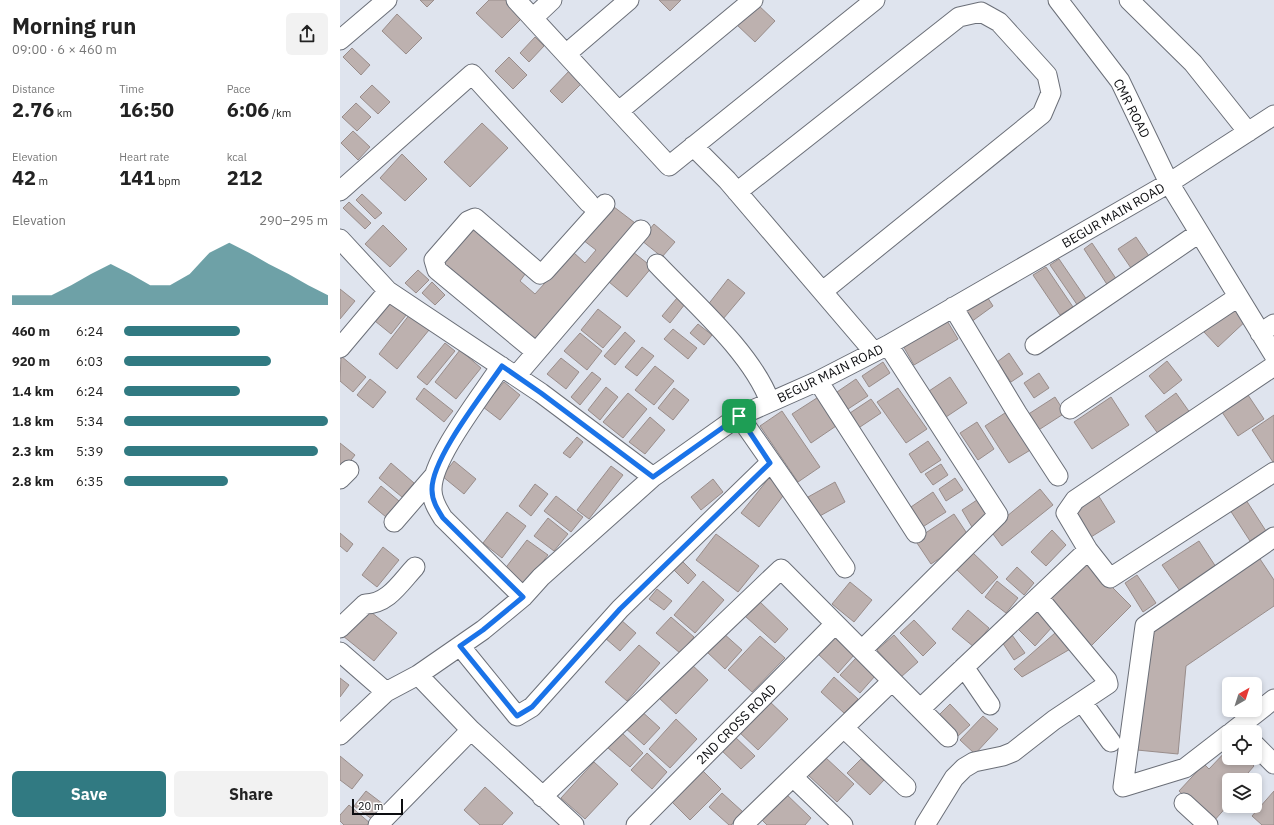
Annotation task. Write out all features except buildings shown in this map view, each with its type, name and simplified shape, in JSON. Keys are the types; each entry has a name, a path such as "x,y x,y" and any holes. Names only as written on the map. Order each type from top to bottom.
{"street":[{"path":"340,40 387,0"},
{"path":"516,0 669,166 875,0"},
{"path":"533,18 552,0"},
{"path":"566,54 629,0"},
{"path":"619,111 753,0"},
{"name":"CMR ROAD","path":"1058,0 1120,81 1169,183 1238,297 1267,328 1274,355"},
{"path":"1129,0 1193,63 1248,132"},
{"path":"737,192 959,17 981,12 999,22 1046,75 1051,93 1042,114 822,291"},
{"path":"340,191 472,74 597,204 545,271 540,274 475,218 468,221 434,260 437,270 536,352"},
{"name":"BEGUR MAIN ROAD","path":"340,735 386,692 418,675 483,630 523,597 541,577 653,477 739,416 818,381 953,308 1169,183 1274,115"},
{"path":"694,146 737,192 822,291 881,348 998,515 862,650"},
{"path":"394,522 433,477 446,449 509,371 536,352 640,230"},
{"path":"1035,345 1199,233"},
{"path":"340,239 388,291 509,371 653,477"},
{"path":"657,264 742,354 766,389 770,402"},
{"path":"340,348 388,291"},
{"path":"1070,409 1238,297"},
{"path":"953,308 1017,413 1058,476"},
{"path":"1274,366 1075,500 1066,513 1088,550 1110,578 1274,472"},
{"path":"818,381 916,534"},
{"path":"739,416 770,463 845,568"},
{"path":"460,646 517,716 532,707 620,609 770,463"},
{"path":"433,477 432,491 435,505 443,518 523,597"},
{"path":"1222,739 1185,768 1123,787 1145,626 1274,537"},
{"path":"920,709 1088,550"},
{"path":"340,628 353,613 365,604 376,604 390,595 414,567"},
{"path":"542,797 780,569 948,737"},
{"path":"925,825 954,778 964,768 974,762 1013,752 1054,720 1106,687 1108,684 1107,680 1038,597"},
{"name":"2ND CROSS ROAD","path":"636,825 835,624"},
{"path":"340,652 386,692"},
{"path":"964,667 990,705"},
{"path":"418,675 471,730 574,825"},
{"path":"743,825 892,681"},
{"path":"1241,725 1274,699"},
{"path":"1082,702 1111,742"},
{"path":"844,728 906,787"},
{"path":"378,825 471,730"},
{"path":"1262,752 1274,764"},
{"path":"793,777 843,825"},
{"path":"1184,803 1208,825"}],"route":[{"path":"502,366 541,393 653,477 739,416 770,463 620,609 532,707 517,716 460,646 483,630 523,597 454,531 443,518 435,505 432,491 433,477 438,463 502,366"}]}
